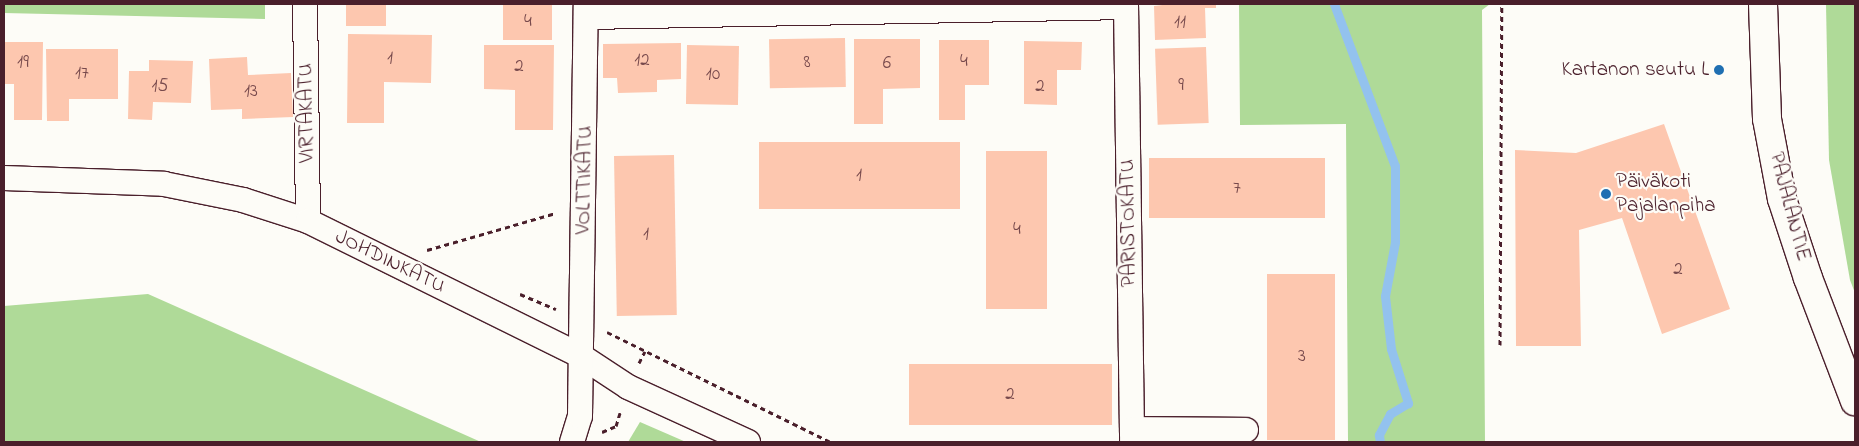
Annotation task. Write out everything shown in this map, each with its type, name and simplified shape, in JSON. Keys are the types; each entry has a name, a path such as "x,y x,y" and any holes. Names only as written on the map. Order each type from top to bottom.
{"street":[{"name":"VIRTAKATU","path":"305,4 308,221"},
{"name":"PAJALANTIE","path":"1763,4 1763,71 1767,119 1782,198 1808,278 1855,401"},
{"path":"586,10 1126,6"},
{"name":"PARISTOKATU","path":"1126,6 1132,436"},
{"name":"VOLTTIKATU","path":"572,442 580,416 585,204 586,10"},
{"name":"JOHDINKATU","path":"4,178 164,184 244,200 308,221 581,356 628,387 748,442"},
{"path":"1132,436 1246,430"}],"path":[{"path":"1500,345 1502,4"},
{"path":"420,252 585,204"}],"green space":[{"path":"4,4 265,4 265,19 4,13"},
{"path":"1239,4 1490,4 1482,10 1485,442 1348,442 1346,124 1240,125"},
{"path":"1826,4 1855,4 1855,293 1850,280 1829,160"},
{"path":"148,294 481,442 4,442 4,306"},
{"path":"640,422 686,442 628,442"}],"building":[{"path":"346,4 386,4 386,26 346,26"},
{"path":"503,4 552,4 552,40 503,40"},
{"path":"1216,4 1216,8 1205,8 1206,38 1155,40 1154,6"},
{"path":"348,34 432,35 431,83 384,82 384,123 347,123"},
{"path":"845,38 846,87 770,88 769,39"},
{"path":"854,39 920,39 920,88 883,89 883,124 854,124"},
{"path":"939,40 989,40 989,85 965,85 965,120 939,120"},
{"path":"1024,41 1082,42 1081,70 1057,70 1057,105 1024,104"},
{"path":"4,42 43,42 42,120 14,120 14,84 4,84"},
{"path":"681,43 681,79 657,80 657,92 618,93 617,78 603,78 603,44"},
{"path":"484,45 554,45 553,130 515,130 515,90 484,89"},
{"path":"687,45 739,46 738,105 686,104"},
{"path":"1206,47 1209,123 1158,125 1155,49"},
{"path":"46,49 118,49 118,99 69,99 69,121 47,121"},
{"path":"247,57 248,75 291,73 293,117 242,119 242,109 211,110 209,59"},
{"path":"149,60 193,61 191,103 153,102 152,120 128,119 129,71 149,71"},
{"path":"1664,124 1730,309 1662,334 1622,218 1579,230 1581,346 1516,346 1515,150 1576,153"},
{"path":"759,142 960,142 960,209 759,209"},
{"path":"986,151 1047,151 1047,309 986,309"},
{"path":"674,155 677,315 617,316 614,156"},
{"path":"1149,158 1325,158 1325,218 1149,218"},
{"path":"1267,274 1335,274 1335,440 1267,440"},
{"path":"909,364 1112,364 1112,425 909,425"}],"waterway":[{"path":"1334,4 1395,166 1395,242 1385,296 1391,349 1408,403 1390,414 1379,435 1380,442"}],"place":[{"name":"Kartanon seutu L","path":"1719,70"},
{"name":"Päiväkoti Pajalanpiha","path":"1606,194"}]}
